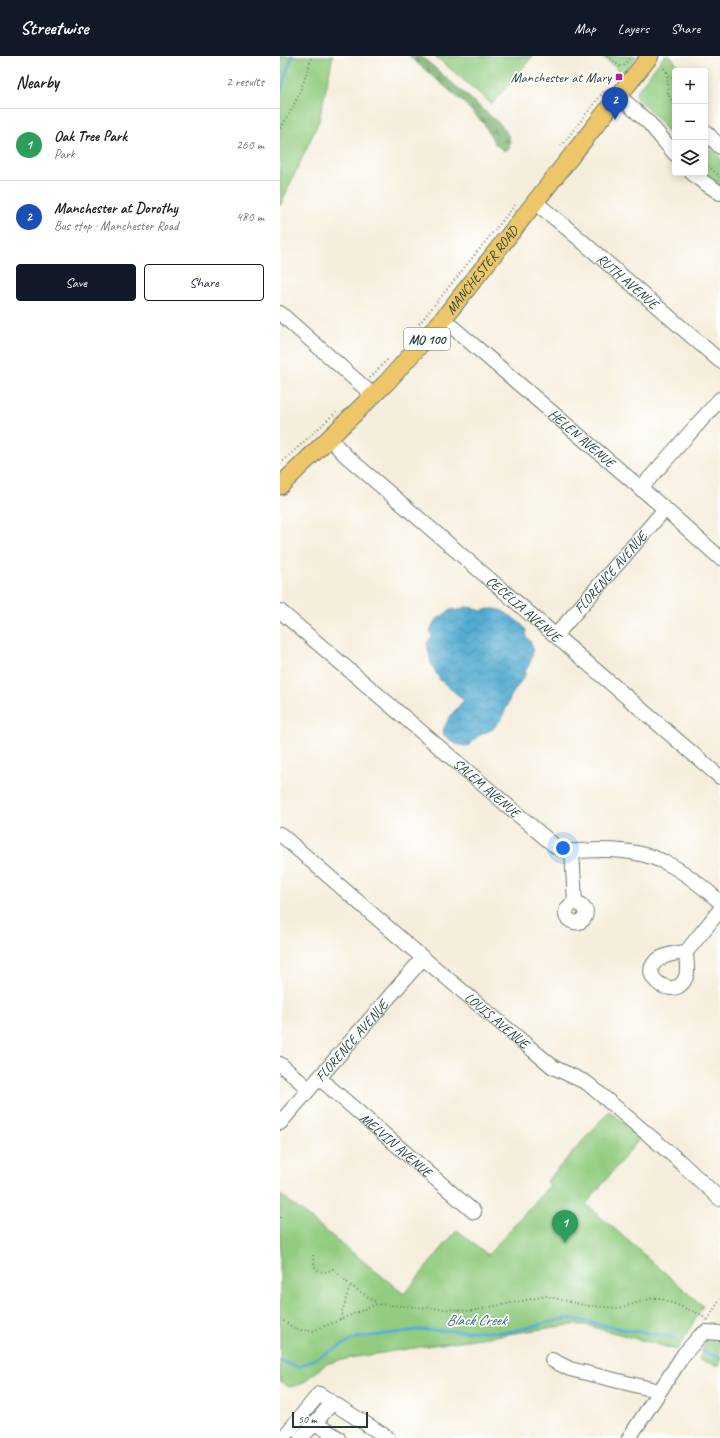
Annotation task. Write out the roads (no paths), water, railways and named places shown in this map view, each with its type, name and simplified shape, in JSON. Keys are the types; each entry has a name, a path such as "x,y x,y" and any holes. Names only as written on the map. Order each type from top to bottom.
{"main road":[{"name":"MANCHESTER ROAD","path":"280,486 329,438 368,391 406,363 443,319 650,56"}],"street":[{"path":"619,96 649,123 672,150"},
{"path":"708,134 720,147"},
{"path":"696,176 720,193"},
{"name":"RUTH AVENUE","path":"535,202 559,221 720,361"},
{"path":"280,313 368,391"},
{"name":"HELEN AVENUE","path":"443,319 720,558"},
{"path":"640,489 720,399"},
{"name":"CECELIA AVENUE","path":"329,438 345,455 720,777"},
{"name":"FLORENCE AVENUE","path":"556,635 665,509"},
{"name":"SALEM AVENUE","path":"280,611 556,848 572,851 612,850 634,852 652,857 681,870 720,902"},
{"name":"LOUIS AVENUE","path":"280,834 423,958 553,1067 587,1083 677,1159 720,1199"},
{"path":"572,851 575,902"},
{"path":"686,952 720,910"},
{"name":"FLORENCE AVENUE","path":"280,1123 423,958"},
{"path":"280,1064 309,1089"},
{"name":"MELVIN AVENUE","path":"319,1078 474,1212"},
{"path":"629,1438 684,1354 700,1336 713,1327"},
{"path":"552,1360 570,1369 659,1391"},
{"path":"283,1438 319,1394 387,1438"},
{"path":"301,1438 332,1402"},
{"path":"315,1423 338,1438"}],"water":[{"path":"465,607 475,608 481,611 498,609 503,611 525,628 526,636 533,648 532,657 525,671 526,673 511,696 502,718 493,729 478,736 468,746 456,744 444,735 443,730 450,716 464,700 440,680 431,664 427,643 432,636 430,632 435,621 450,610 454,609 456,611"}],"waterway":[{"path":"280,92 292,56"},
{"name":"Black Creek","path":"280,1361 299,1367 356,1338 417,1330 507,1332 569,1318 626,1330 668,1336 676,1340"},
{"name":"Black Creek","path":"702,1351 720,1358"}],"place":[{"name":"Manchester at Mary","path":"619,77"},
{"name":"Manchester at Dorothy","path":"615,120"},
{"name":"Oak Tree Park","path":"565,1243"}]}
